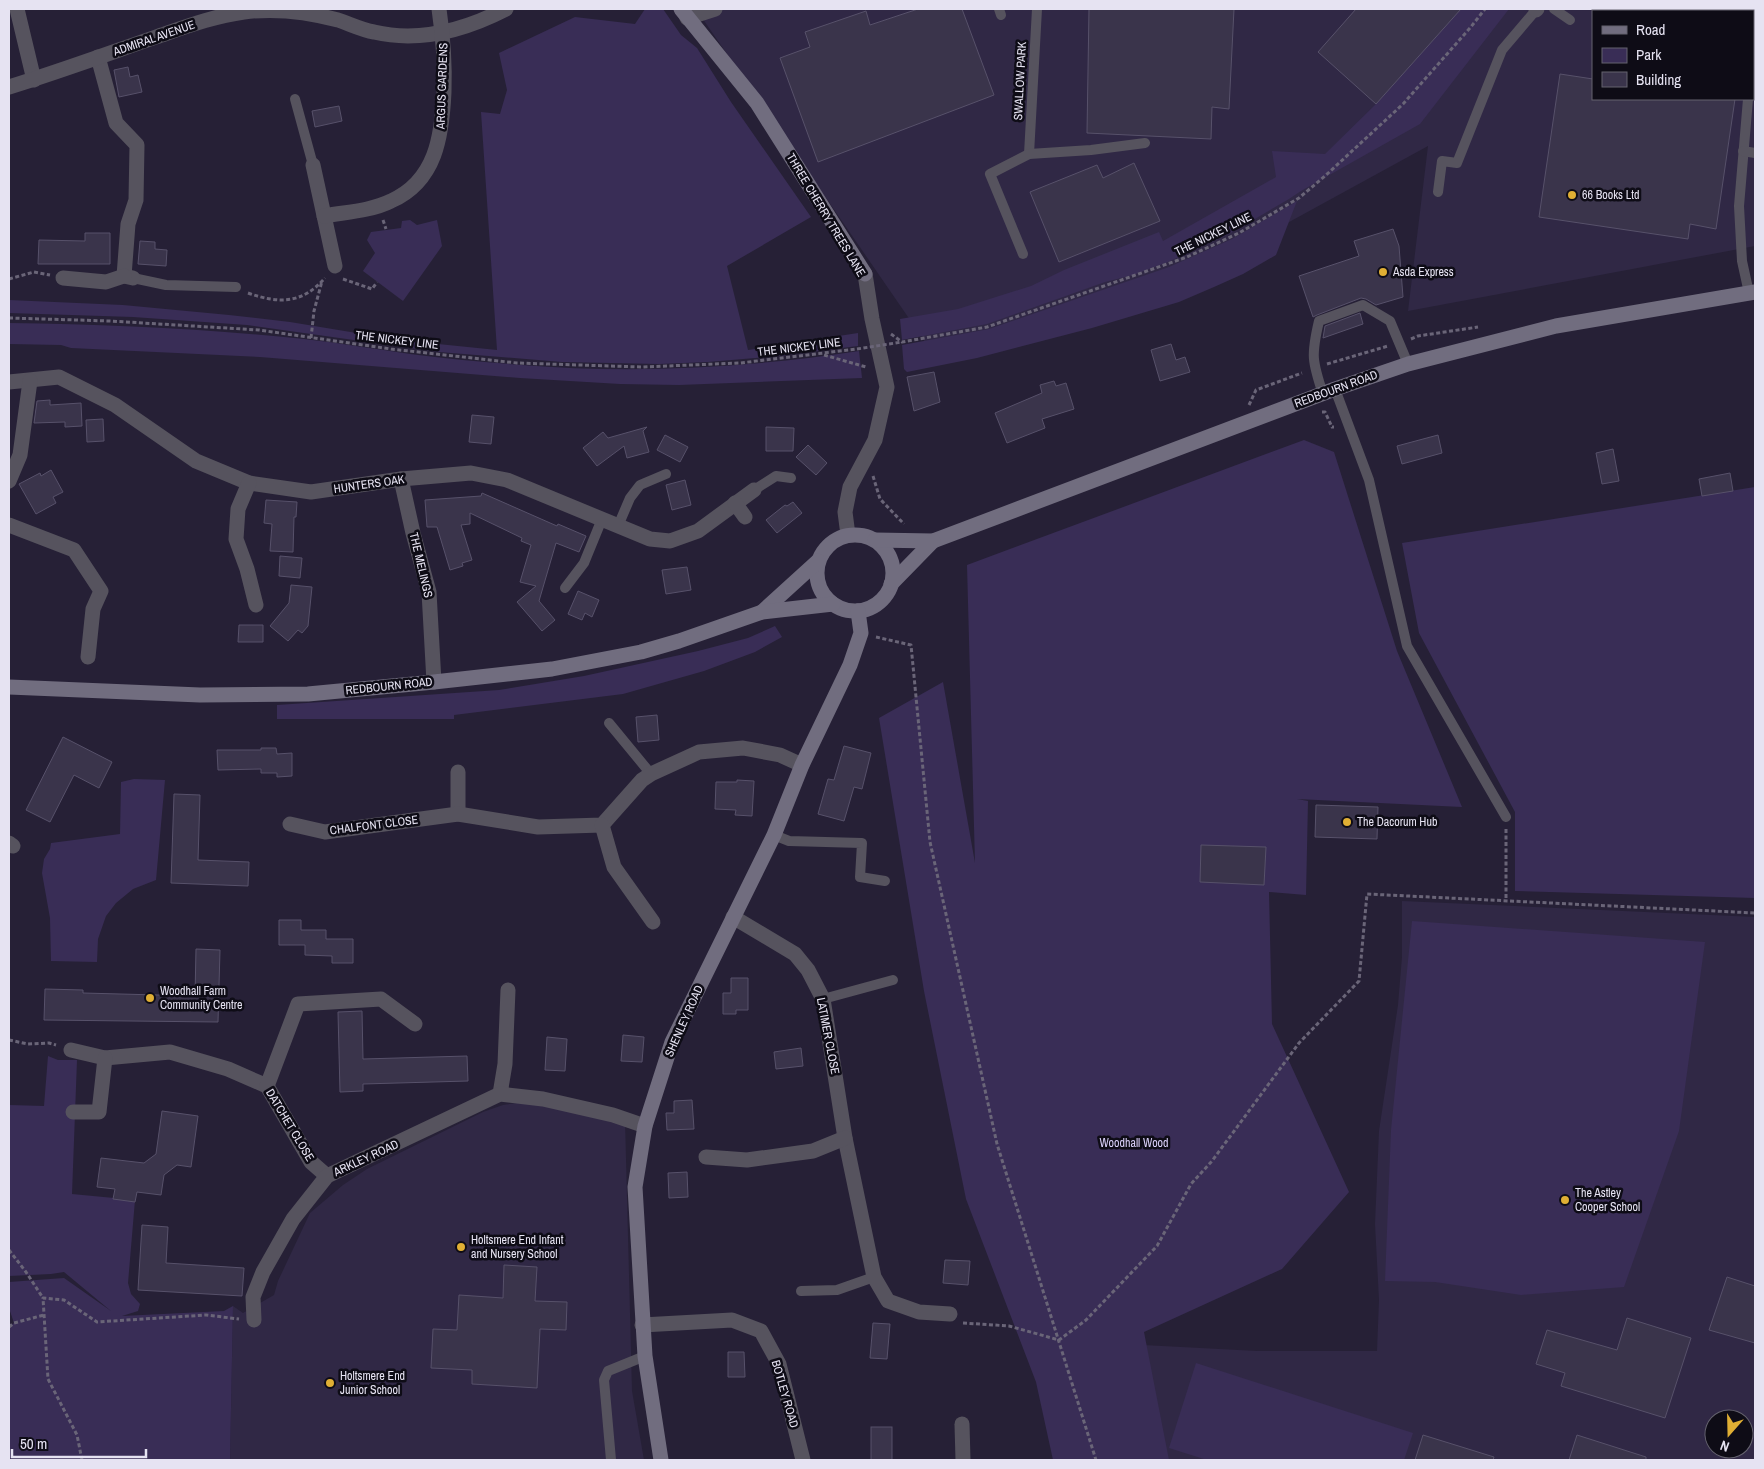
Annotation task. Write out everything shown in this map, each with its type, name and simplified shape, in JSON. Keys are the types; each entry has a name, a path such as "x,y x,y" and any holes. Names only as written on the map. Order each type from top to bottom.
{"main road":[{"name":"THREE CHERRY TREES LANE","path":"684,13 757,103 865,274"},
{"name":"REDBOURN ROAD","path":"874,540 933,541 1329,391 1408,364 1556,326 1752,293"},
{"path":"848,535 859,535 874,540 887,552 893,573 891,584 879,603 858,611 849,611 833,604 824,596 818,585 816,574 822,552 837,539 848,535"},
{"name":"REDBOURN ROAD","path":"891,584 933,541"},
{"name":"REDBOURN ROAD","path":"762,612 818,562"},
{"name":"REDBOURN ROAD","path":"9,686 200,695 308,694 434,682 552,669 640,652 679,641 762,612 833,604"},
{"name":"SHENLEY ROAD","path":"661,1460 642,1326 635,1187 645,1126 672,1042 774,835 802,765 850,665 861,633 858,611"}],"street":[{"path":"17,9 34,80"},
{"name":"ARGUS GARDENS","path":"324,216 391,202 419,181 431,164 439,145 443,120 443,33 439,9"},
{"name":"ADMIRAL AVENUE","path":"9,87 98,57 203,15 276,10 329,18 373,32 400,36 443,33 481,22 506,9"},
{"path":"684,13 715,9"},
{"path":"62,278 106,282 129,277 128,224 136,200 136,145 116,123 98,57"},
{"path":"313,165 324,216 332,270"},
{"name":"THREE CHERRY TREES LANE","path":"848,535 845,512 850,487 875,440 887,387 865,274"},
{"name":"HUNTERS OAK","path":"9,382 59,377 116,405 196,461 249,483 310,492 401,479 471,472 506,480 650,539 670,542 698,532 754,490"},
{"path":"9,481 20,455 30,381"},
{"name":"THE MELINGS","path":"401,479 429,592 434,682"},
{"path":"249,483 238,509 236,539 248,569 256,605"},
{"path":"735,504 745,517"},
{"path":"9,525 74,550 101,591 93,609 88,657"},
{"path":"653,922 614,867 602,825 642,780 699,752 743,748 780,755 802,765"},
{"path":"458,772 458,814"},
{"name":"CHALFONT CLOSE","path":"290,824 325,832 458,814 538,826 602,825"},
{"name":"LATIMER CLOSE","path":"733,917 794,954 808,970 823,999 845,1138 874,1277 888,1301 919,1312 950,1314"},
{"path":"508,990 505,1064 500,1094 543,1099 613,1115 645,1126"},
{"path":"267,1086 298,1004 381,999 414,1024"},
{"name":"DATCHET CLOSE","path":"71,1050 105,1058 170,1052 228,1069 267,1086 310,1162 327,1176"},
{"path":"73,1112 99,1112 105,1058"},
{"name":"ARKLEY ROAD","path":"254,1320 253,1297 263,1272 293,1219 327,1176 500,1094"},
{"path":"706,1157 747,1160 813,1151 845,1138"},
{"name":"BOTLEY ROAD","path":"642,1326 732,1320 761,1331 779,1364 803,1460"},
{"path":"962,1424 963,1460"}],"lane":[{"name":"SWALLOW PARK","path":"1029,154 1037,9"},
{"path":"1554,9 1570,20"},
{"path":"1438,192 1442,161 1457,163 1502,50 1536,10"},
{"path":"295,99 313,165"},
{"path":"1748,100 1739,206 1742,261 1752,293"},
{"path":"1023,254 990,174 1029,154 1091,150 1144,143"},
{"path":"1743,151 1755,153"},
{"path":"129,277 166,285 236,287"},
{"path":"1408,364 1390,321 1363,305 1319,321 1313,348 1314,367 1329,391 1368,480 1407,646 1506,817"},
{"path":"618,526 630,498 640,485 666,474"},
{"path":"754,490 776,476 791,478"},
{"path":"565,588 584,563 602,519"},
{"path":"609,723 651,774"},
{"path":"774,835 789,841 862,842 860,877 885,880"},
{"path":"823,999 893,980"},
{"path":"801,1291 837,1290 874,1277"},
{"path":"611,1460 604,1380 608,1371 645,1356"}],"path":[{"name":"THE NICKEY LINE","path":"9,318 110,321 259,330 391,349 517,362 642,367 740,363 821,354 987,327 1187,258 1239,233 1299,198 1404,104 1485,9"},
{"path":"236,287 268,300 296,299 315,289 332,270 372,289 377,282"},
{"path":"9,279 34,272 62,278"},
{"path":"311,338 314,311 322,281"},
{"path":"1335,361 1385,347"},
{"path":"821,354 884,372"},
{"path":"1248,408 1256,390 1297,375"},
{"path":"868,454 880,499 900,522 906,526"},
{"path":"861,633 911,645 930,842 997,1144 1096,1460"},
{"path":"1506,817 1506,900"},
{"path":"1059,1340 1086,1320 1157,1246 1192,1184 1212,1161 1300,1043 1359,981 1367,894 1755,913"},
{"path":"9,1040 28,1044 49,1043 71,1050"},
{"path":"9,1250 26,1272 42,1298 48,1379 78,1435 82,1460"},
{"path":"42,1298 64,1300 97,1322 206,1316 254,1320"},
{"path":"950,1314 959,1322 1009,1326 1059,1340"},
{"path":"9,1327 14,1323 44,1315"}],"shaded area":[{"path":"696,9 1755,9 1755,246 1408,311 1428,146 1262,237 939,362"},
{"name":"The Astley Cooper School","path":"1402,901 1755,917 1755,1460 1150,1460 1105,1343 1257,1351 1377,1351 1379,1300 1375,1224 1379,1131 1398,1005 1402,957"},
{"name":"Holtsmere End Infant and Nursery School","path":"543,1099 625,1120 632,1391 644,1460 230,1460 233,1306 243,1313 274,1295 278,1281 310,1213 343,1185 367,1169 483,1112 503,1105"}],"green space":[{"path":"645,9 663,9 681,35 697,48 731,102 811,217 727,266 748,350 858,333 858,346 779,356 708,362 659,364 562,362 439,352 247,325 133,317 9,313 9,300 123,305 290,322 399,340 497,350 481,112 500,114 507,90 499,53 575,17 635,24"},
{"path":"1461,9 1509,9 1420,124 1229,234 1168,262 987,324 902,340 900,319 958,309 1031,286 1064,270 1159,232 1163,241 1276,177 1272,151 1325,154 1376,104"},
{"path":"1297,201 1276,255 1243,274 1179,302 1092,328 977,358 907,372 904,369 902,345 989,329 1169,267 1232,239"},
{"path":"410,220 417,225 437,220 442,246 403,301 363,271 375,253 367,240 371,232 401,228 402,221"},
{"path":"9,323 120,326 267,335 452,359 563,368 690,368 775,362 859,351 862,378 679,385 620,384 520,378 260,357 71,348 61,345 9,344"},
{"name":"Woodhall Wood","path":"1304,440 1334,452 1397,651 1462,807 1297,799 1308,801 1306,895 1269,892 1272,1024 1349,1192 1282,1269 1144,1332 1169,1460 1053,1460 1036,1382 966,1199 924,991 879,718 943,682 975,863 967,565"},
{"path":"1755,487 1755,898 1515,891 1515,812 1419,633 1402,543"},
{"path":"775,626 782,637 755,652 704,671 623,694 454,715 454,719 277,719 277,705 499,690 584,676 748,638"},
{"path":"134,779 165,780 156,880 133,889 116,903 106,916 98,939 97,962 51,961 50,918 42,873 44,859 51,843 120,834 121,782"},
{"path":"1412,921 1705,942 1679,1131 1624,1287 1521,1295 1435,1282 1385,1281 1391,1130"},
{"path":"48,1056 58,1060 77,1060 72,1194 135,1200 128,1283 131,1294 140,1304 138,1311 122,1316 224,1311 233,1306 230,1460 9,1460 9,1327 14,1323 9,1308 9,1282 64,1278 111,1311 64,1272 9,1276 9,1105 44,1106"},
{"path":"1196,1363 1413,1433 1404,1460 1207,1460 1169,1448"}],"building":[{"path":"918,9 962,9 994,95 818,162 780,58 810,47 805,32 866,11 870,25"},
{"path":"1089,9 1234,9 1229,109 1212,107 1211,139 1087,133"},
{"path":"1356,9 1461,9 1376,104 1318,52"},
{"path":"128,67 130,77 138,75 142,92 119,97 114,70"},
{"path":"1560,74 1592,79 1592,100 1735,100 1716,229 1690,224 1688,239 1539,217"},
{"path":"339,106 342,121 315,127 312,111"},
{"path":"1134,163 1160,221 1059,262 1030,192 1097,165 1103,178"},
{"path":"1393,229 1399,246 1403,297 1376,305 1361,298 1313,317 1299,276 1359,256 1354,241"},
{"path":"85,233 110,233 110,264 38,264 39,240 85,241"},
{"path":"140,241 155,242 155,249 167,250 166,266 138,264"},
{"path":"1360,313 1363,324 1323,338 1325,326"},
{"path":"1171,344 1176,360 1185,357 1190,372 1160,381 1151,350"},
{"path":"934,372 940,402 914,411 907,377"},
{"path":"1054,381 1056,386 1066,383 1074,409 1042,419 1045,428 1007,443 995,413 1042,393 1040,385"},
{"path":"50,400 50,405 81,403 82,426 65,427 65,422 34,423 37,401"},
{"path":"472,415 494,417 491,444 469,442"},
{"path":"103,419 104,441 87,442 86,420"},
{"path":"647,427 643,431 649,452 627,458 624,446 597,466 583,448 603,432 608,438"},
{"path":"766,427 794,428 793,451 766,451"},
{"path":"665,435 688,447 680,462 657,450"},
{"path":"1438,435 1442,453 1402,464 1397,446"},
{"path":"808,445 827,463 816,475 796,457"},
{"path":"1613,449 1619,481 1602,484 1596,453"},
{"path":"51,470 63,492 53,497 56,503 36,514 19,484 40,473 41,476"},
{"path":"1730,473 1733,491 1702,496 1699,479"},
{"path":"685,480 691,505 672,510 666,485"},
{"path":"482,493 557,526 558,524 586,536 579,552 556,543 539,601 555,620 542,631 517,602 536,586 520,582 531,545 521,541 522,538 470,513 470,524 461,525 472,560 462,563 463,566 450,570 437,527 427,527 425,500 481,496"},
{"path":"266,500 297,502 296,517 294,517 293,552 270,551 272,524 264,523"},
{"path":"793,502 802,513 777,533 766,520 785,505 787,506"},
{"path":"280,556 302,558 300,578 279,576"},
{"path":"687,567 691,590 666,594 662,570"},
{"path":"291,585 312,587 308,626 302,633 298,630 288,641 270,626 289,603"},
{"path":"578,591 599,600 592,617 585,613 582,620 568,614"},
{"path":"239,625 263,625 263,642 238,642"},
{"path":"657,715 659,740 638,742 636,717"},
{"path":"63,737 112,762 99,788 74,775 50,822 26,810"},
{"path":"844,746 871,753 862,789 854,787 844,821 818,814 828,779 834,780"},
{"path":"261,748 276,748 277,754 292,753 292,776 277,777 277,773 261,773 261,769 218,770 217,750 261,750"},
{"path":"737,780 754,781 752,816 735,815 736,810 715,809 716,782 737,782"},
{"path":"174,794 200,795 198,860 249,862 248,886 171,883"},
{"name":"The Dacorum Hub","path":"1316,805 1378,807 1377,839 1315,837"},
{"path":"1201,845 1266,847 1264,885 1200,882"},
{"path":"279,920 301,920 301,930 326,930 326,939 353,939 353,963 332,963 332,956 305,955 305,945 279,945"},
{"path":"196,949 220,950 218,1022 44,1020 45,989 83,990 83,993 195,996"},
{"path":"731,978 748,978 748,1010 736,1010 736,1014 723,1014 723,993 731,993"},
{"path":"362,1011 363,1059 467,1056 468,1081 363,1084 363,1091 340,1092 338,1012"},
{"path":"623,1035 644,1037 642,1062 621,1061"},
{"path":"547,1037 567,1039 565,1071 545,1070"},
{"path":"801,1048 803,1066 776,1069 774,1052"},
{"path":"692,1100 694,1129 667,1130 666,1113 674,1113 674,1101"},
{"path":"162,1111 198,1116 191,1167 177,1165 164,1175 161,1195 137,1192 135,1202 113,1199 115,1189 97,1187 101,1158 144,1163 156,1154"},
{"path":"687,1172 688,1197 669,1198 668,1173"},
{"path":"142,1225 168,1227 166,1263 244,1268 242,1296 138,1290"},
{"path":"945,1260 970,1261 968,1285 943,1283"},
{"name":"Holtsmere End Infant and Nursery School","path":"504,1265 537,1267 535,1301 567,1302 566,1330 540,1329 537,1388 472,1384 472,1370 431,1368 433,1329 457,1330 459,1295 503,1298"},
{"path":"1727,1277 1755,1286 1755,1343 1709,1330"},
{"path":"1627,1318 1691,1338 1665,1418 1561,1386 1565,1373 1536,1364 1547,1330 1617,1350"},
{"path":"873,1323 890,1324 887,1359 870,1358"},
{"path":"728,1352 744,1352 745,1377 728,1377"},
{"path":"871,1427 892,1427 892,1460 871,1460"},
{"path":"1423,1435 1494,1457 1493,1460 1415,1460"},
{"path":"1577,1435 1646,1457 1646,1460 1569,1460"}],"place":[{"name":"66 Books Ltd","path":"1572,195"},
{"name":"Asda Express","path":"1383,272"},
{"name":"The Dacorum Hub","path":"1347,822"},
{"name":"Woodhall Farm Community Centre","path":"150,998"},
{"name":"The Astley Cooper School","path":"1565,1200"},
{"name":"Holtsmere End Infant and Nursery School","path":"461,1247"},
{"name":"Holtsmere End Junior School","path":"330,1383"}]}
